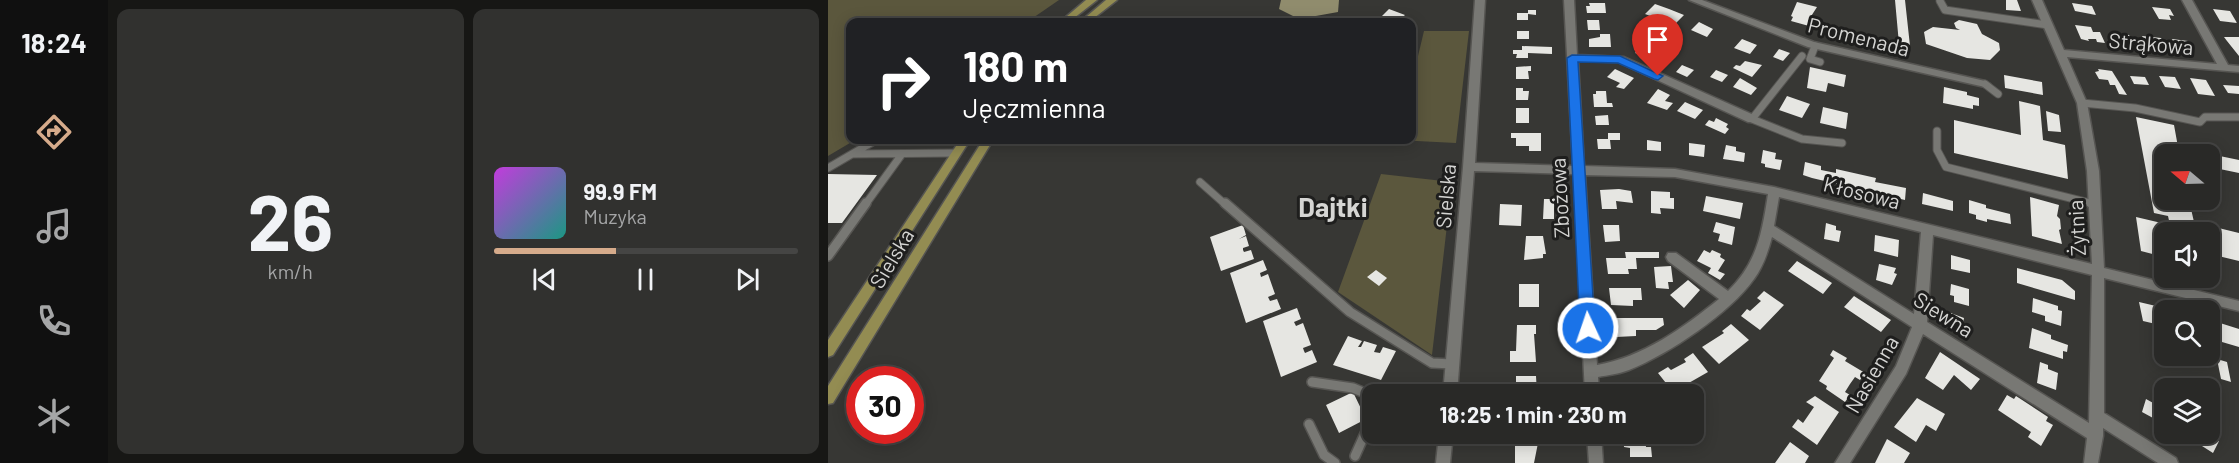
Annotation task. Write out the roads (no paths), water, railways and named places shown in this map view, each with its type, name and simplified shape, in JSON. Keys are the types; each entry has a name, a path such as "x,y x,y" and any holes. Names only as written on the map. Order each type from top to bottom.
{"main road":[{"path":"1069,18 1092,0"},
{"path":"1089,18 1112,0"},
{"name":"Sielska","path":"828,351 962,144"},
{"name":"Sielska","path":"828,398 986,144"}],"street":[{"name":"Sielska","path":"1450,384 1469,167 1480,0"},
{"name":"Zbożowa","path":"1569,0 1591,384"},
{"name":"Promenada","path":"1694,0 1815,46 1986,84"},
{"name":"Żytnia","path":"2037,0 2082,104 2093,171 2098,270 2097,416 2091,463"},
{"path":"2187,0 2224,67"},
{"name":"Strąkowa","path":"2060,53 2239,69"},
{"path":"1572,58 1620,59 1752,119"},
{"name":"Kłosowa","path":"1469,167 1676,173 1774,191 2239,306"},
{"path":"1590,373 1626,365 1674,338 1729,299 1750,276 1761,256 1769,229 1774,191"},
{"name":"Siewna","path":"1769,229 2096,436"},
{"name":"Nasienna","path":"1842,463 1901,370 1920,323 1927,229"},
{"path":"1672,257 1729,299"},
{"path":"2097,416 2170,463"},
{"path":"1443,463 1445,444"},
{"path":"1595,444 1596,463"}],"lane":[{"path":"1940,1 1945,10 2048,25"},
{"path":"1815,46 1810,59 1821,62"},
{"path":"1802,56 1752,119 1802,139 1842,143"},
{"path":"1986,84 1998,94"},
{"path":"2082,104 2135,108 2200,122 2205,117 2239,117"},
{"path":"1937,131 1937,150 1946,167 2094,204"},
{"path":"828,168 869,144"},
{"path":"852,154 955,153"},
{"path":"828,256 903,154"},
{"path":"1200,182 1350,312 1432,363 1452,364"},
{"path":"828,239 840,240"},
{"path":"1312,382 1353,388 1362,392"},
{"path":"1309,424 1324,456 1331,462"},
{"path":"1355,456 1362,440"}],"district":[{"name":"Dajtki","path":"1333,206"}]}
